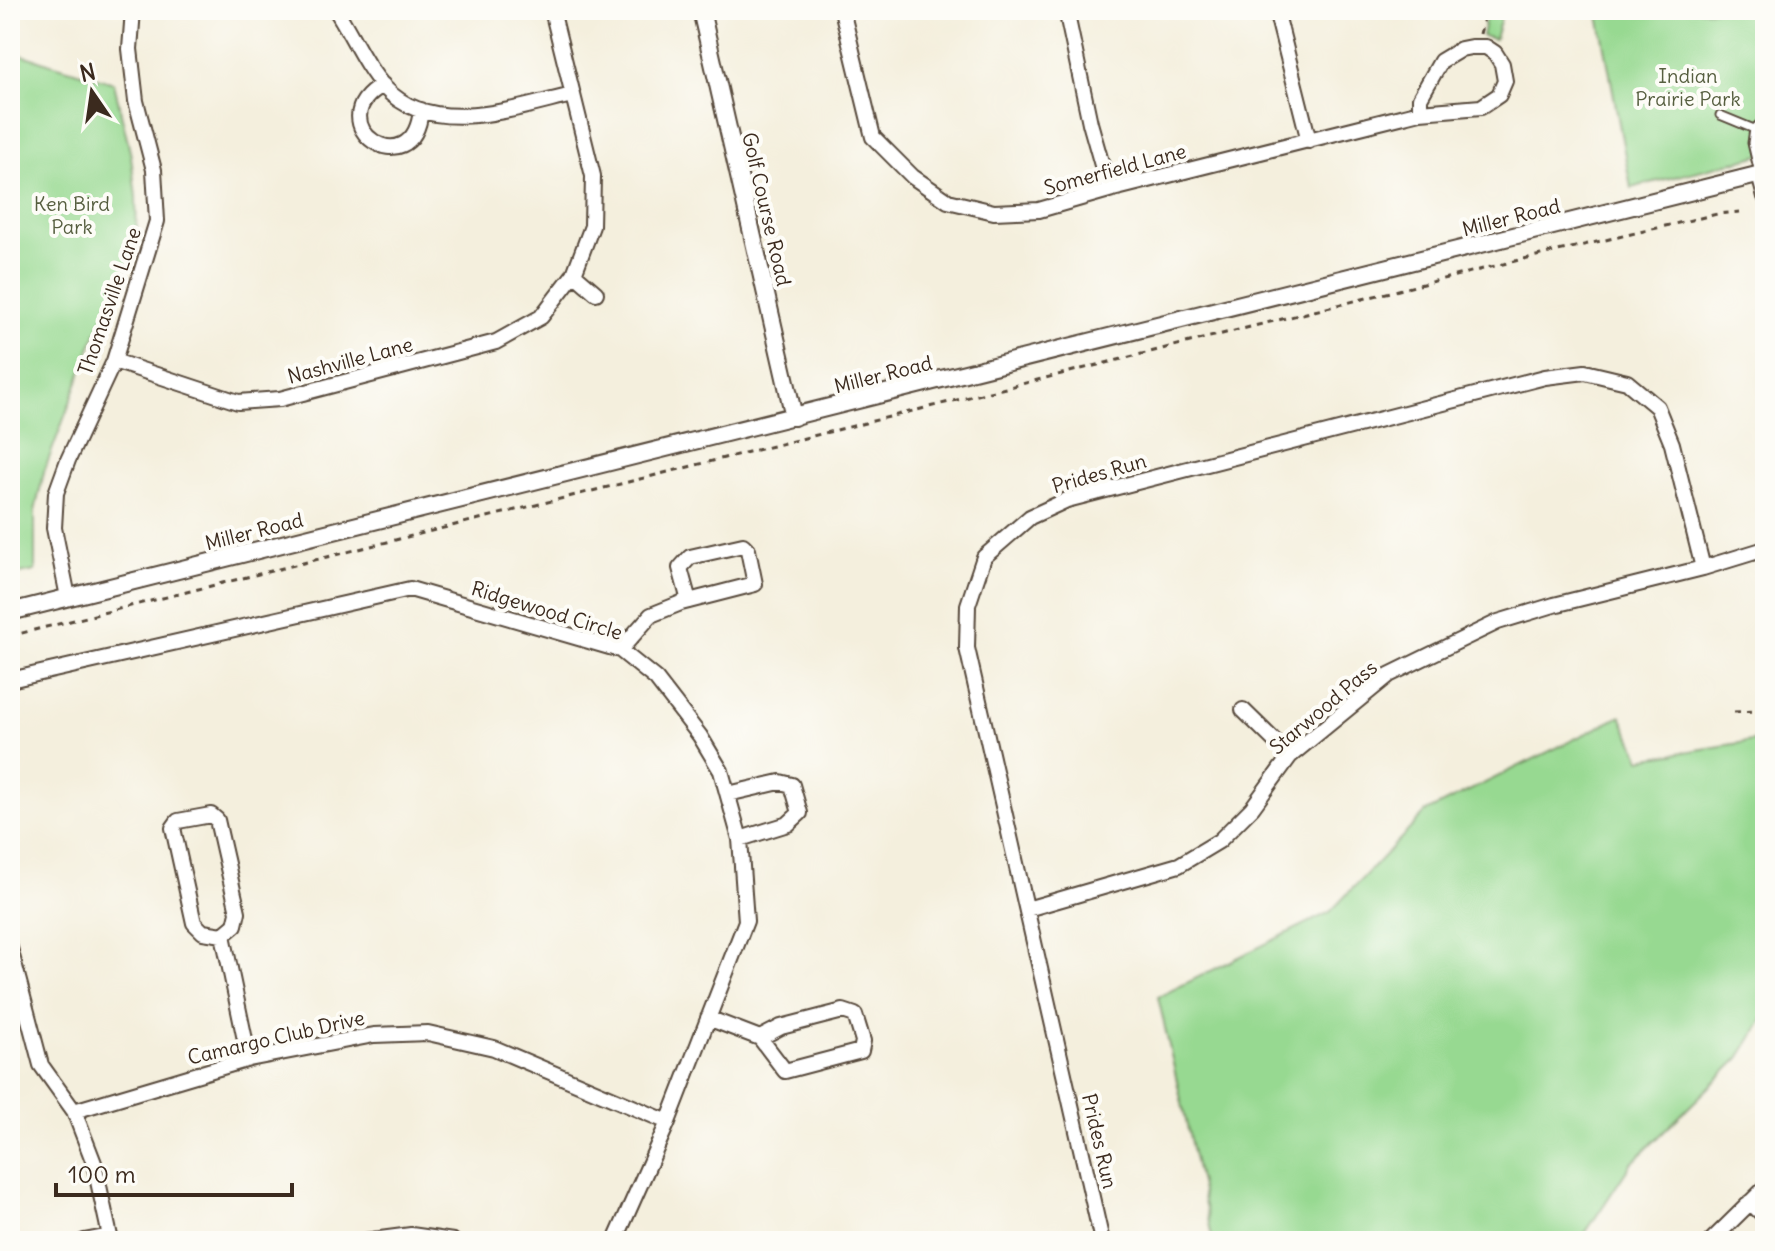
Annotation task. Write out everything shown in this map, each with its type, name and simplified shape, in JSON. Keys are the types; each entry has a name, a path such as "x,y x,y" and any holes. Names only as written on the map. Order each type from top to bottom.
{"street":[{"name":"Thomasville Lane","path":"68,597 54,528 56,493 114,361 157,221 154,170 136,101 130,49 133,10"},
{"path":"336,10 383,85 399,100 421,110 461,116 507,110 572,95"},
{"name":"Nashville Lane","path":"114,361 238,402 280,399 496,342 541,317 574,274 592,226 593,176 552,10"},
{"name":"Golf Course Road","path":"701,10 794,417"},
{"name":"Somerfield Lane","path":"842,10 873,137 913,177 948,201 994,212 1039,210 1420,112 1481,107 1499,95 1505,81 1502,64 1495,53 1486,47 1478,47"},
{"path":"1066,10 1090,123 1109,190"},
{"path":"1276,10 1309,141"},
{"path":"1420,112 1420,98 1441,61 1461,49 1478,47"},
{"path":"383,85 368,93 359,107 359,123 367,138 380,147 397,147 411,140 420,123 421,110"},
{"path":"1762,174 1765,197"},
{"name":"Miller Road","path":"10,612 1762,174"},
{"path":"574,274 596,293"},
{"name":"Prides Run","path":"1102,1241 967,648 968,605 984,557 1030,517 1067,500 1545,377 1585,372 1627,382 1657,407 1672,444 1703,568"},
{"path":"620,650 651,615 689,601 755,584 748,550 743,545 690,557 680,568 689,601"},
{"name":"Starwood Pass","path":"1027,909 1179,865 1219,841 1252,808 1290,756 1389,675 1498,622 1765,549"},
{"name":"Ridgewood Circle","path":"10,680 410,589 620,650 656,679 679,707 721,771 740,839 746,921 668,1122 615,1241"},
{"path":"1243,710 1290,756"},
{"path":"728,794 780,782 792,785 798,797 800,813 788,824 740,839"},
{"path":"211,815 217,820 238,912 235,925 223,935 203,932 194,923 173,828 178,821 211,815"},
{"path":"223,935 249,1059"},
{"path":"10,948 41,1065 74,1111 94,1163 110,1238 84,1241"},
{"path":"708,1018 760,1038 785,1071 861,1051 863,1041 855,1015 843,1011 781,1027 760,1038"},
{"name":"Camargo Club Drive","path":"74,1111 249,1059 374,1035 428,1033 494,1048 668,1122"},
{"path":"1711,1241 1765,1188"},
{"path":"1750,1202 1765,1217"},
{"path":"365,1241 411,1235 453,1241"}],"lane":[{"path":"1720,115 1754,129"},
{"path":"1762,174 1752,143 1754,129 1765,119"}],"path":[{"path":"1478,47 1486,10"},
{"path":"10,636 1515,261 1717,214 1740,212"},
{"path":"1734,712 1765,713"}],"green space":[{"name":"Ken Bird Park","path":"10,10 12,52 114,83 131,156 137,243 98,328 44,472 35,511 35,571 10,576"},
{"path":"1487,10 1503,10 1495,39 1482,36"},
{"name":"Indian Prairie Park","path":"1598,10 1765,10 1765,154 1631,188"},
{"path":"1621,716 1641,759 1765,739 1765,1017 1739,1058 1631,1164 1580,1241 1213,1241 1158,997 1330,912 1426,812"}]}
